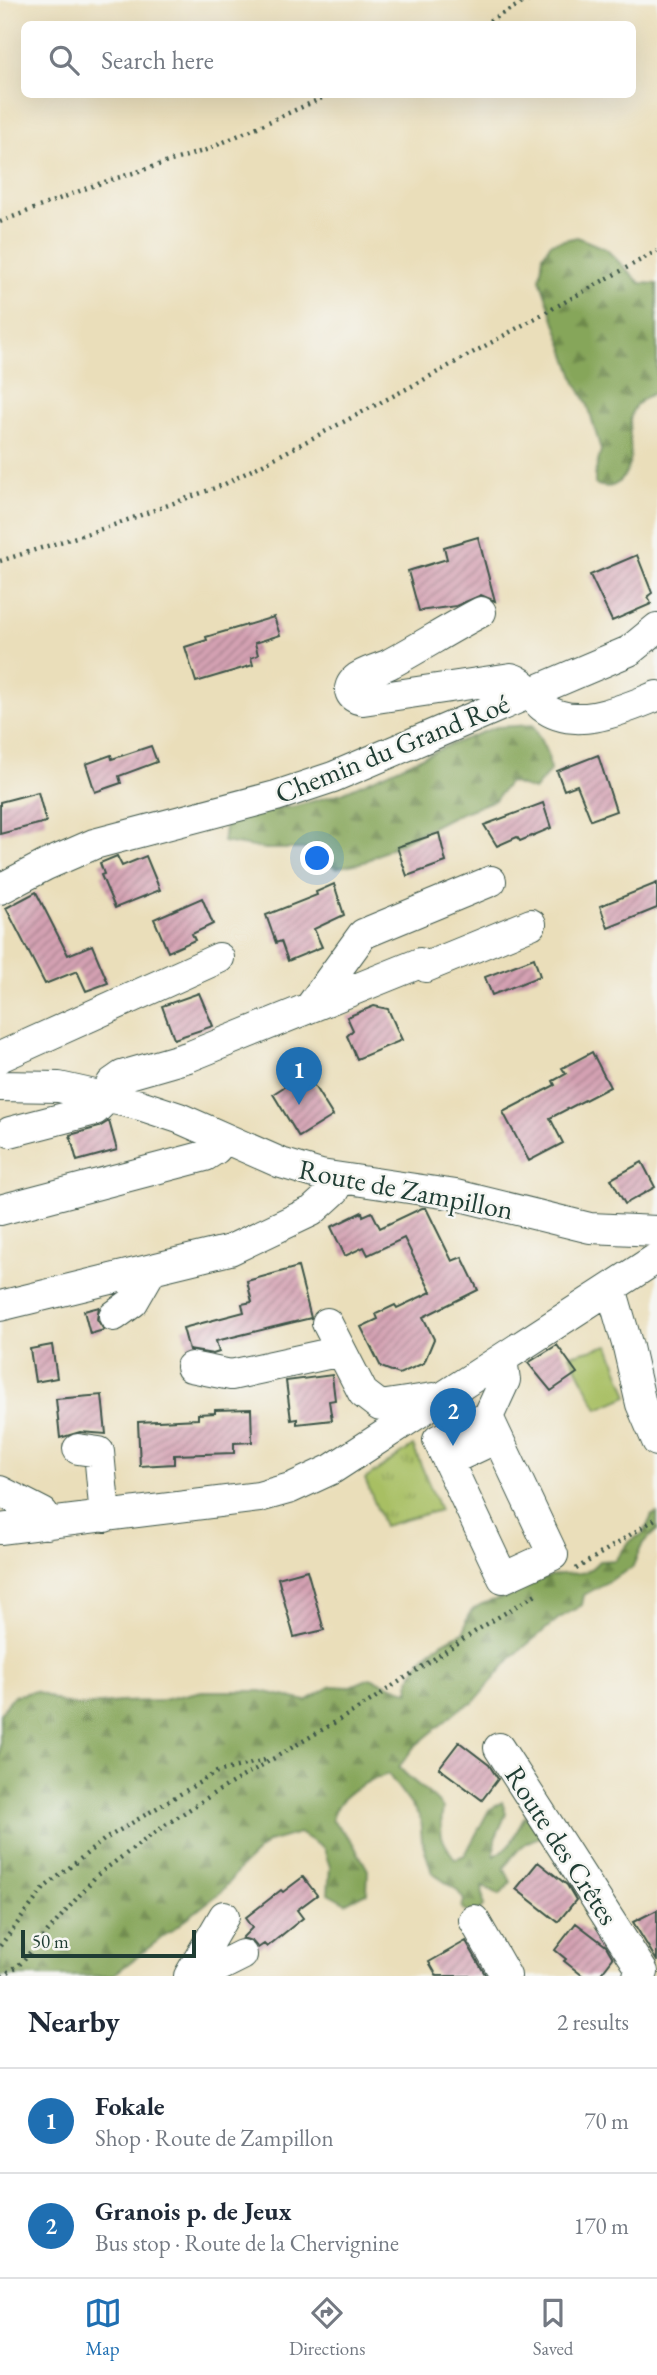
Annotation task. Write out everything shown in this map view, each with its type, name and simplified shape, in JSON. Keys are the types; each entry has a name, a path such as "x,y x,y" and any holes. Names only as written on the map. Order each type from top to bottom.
{"street":[{"path":"481,612 390,664 360,676 353,681 351,696 363,700 477,684 501,678 517,679 543,707 553,714 571,718 612,712 657,696"},
{"name":"Chemin du Grand Roé","path":"0,889 46,864 94,844 276,796 333,777 629,652 657,628"},
{"path":"310,1007 363,934 491,881"},
{"path":"10,1132 95,1110 112,1083 122,1076 188,1057 420,963 426,967 531,924"},
{"path":"0,1057 219,958"},
{"name":"Route de Zampillon","path":"0,1086 59,1087 161,1111 289,1166 340,1179 456,1195 590,1228 657,1231"},
{"path":"0,1210 205,1156 216,1149 224,1139"},
{"path":"0,1306 230,1250 303,1217 335,1190 340,1179"},
{"path":"0,1529 250,1499 291,1488 332,1469 657,1258"},
{"path":"114,1316 133,1302 152,1269"},
{"path":"611,1288 641,1404 657,1441"},
{"path":"327,1323 363,1393 380,1406 443,1397"},
{"path":"191,1367 231,1375 341,1351"},
{"path":"493,1427 553,1555 503,1578 448,1461 493,1427 505,1380 502,1359"},
{"path":"79,1449 100,1452 105,1517"},
{"path":"0,1491 43,1513 47,1524"},
{"name":"Route des Crêtes","path":"499,1748 643,1972 638,1976"},
{"path":"189,1976 224,1916"},
{"path":"474,1920 506,1976"},
{"path":"200,1976 242,1955"}],"path":[{"path":"489,21 528,0"},
{"path":"0,222 95,184 206,150 322,98"},
{"path":"0,561 111,526 223,485 416,384 657,251"},
{"path":"2,1976 19,1965 97,1875 164,1826 361,1707 482,1627"},
{"path":"0,1946 45,1887 105,1839 217,1772 276,1757"}],"green space":[{"path":"577,237 606,249 640,283 657,284 657,391 634,408 630,420 629,464 620,481 608,487 595,484 601,450 587,403 576,383 540,279 543,255 551,243"},
{"path":"533,725 548,755 550,771 534,790 509,782 495,800 451,817 364,862 336,868 305,849 265,849 223,842 227,814 251,809 292,807 342,793 496,727"},
{"path":"609,1345 628,1396 598,1409 570,1355"},
{"path":"413,1446 440,1510 384,1526 365,1479"},
{"path":"657,1513 657,1530 643,1543 632,1568 584,1595 582,1605 558,1619 513,1656 473,1703 461,1708 414,1747 399,1767 443,1808 442,1835 455,1859 465,1855 489,1810 502,1802 506,1814 495,1839 494,1856 510,1844 525,1816 541,1827 541,1837 524,1845 504,1868 511,1882 500,1895 482,1886 484,1906 478,1912 470,1914 462,1908 464,1900 457,1890 432,1873 422,1840 420,1817 388,1774 353,1790 340,1802 332,1820 351,1840 368,1870 367,1893 346,1903 328,1893 330,1867 324,1849 299,1833 268,1842 241,1867 221,1892 112,1976 0,1976 0,1714 13,1696 36,1691 62,1703 82,1706 158,1701 202,1691 261,1691 306,1701 332,1686 349,1687 370,1678 409,1692 413,1672 419,1663 436,1647 464,1632 472,1610 490,1601 510,1596 548,1577 582,1573 590,1570 599,1561 615,1560 630,1541 644,1533 652,1515"}],"building":[{"path":"478,537 495,601 481,595 456,606 419,611 408,571 447,559 444,547"},
{"path":"637,555 652,593 648,596 651,604 612,621 590,575"},
{"path":"274,617 280,635 255,643 258,655 251,658 253,665 196,682 185,647 207,640 206,637"},
{"path":"151,746 157,762 119,776 121,783 95,792 86,764 111,755 112,759"},
{"path":"598,755 616,811 591,820 577,785 564,790 557,771"},
{"path":"38,792 46,822 0,834 0,802"},
{"path":"543,803 551,828 520,841 517,837 497,846 484,825"},
{"path":"439,833 446,862 407,876 397,847"},
{"path":"117,856 122,866 146,856 160,890 115,908 101,875 104,874 100,863"},
{"path":"657,883 657,908 608,928 600,906"},
{"path":"334,884 344,915 314,929 322,947 288,961 281,941 276,943 266,915 317,895 316,892"},
{"path":"36,892 68,955 92,945 108,983 86,991 77,971 45,984 6,908"},
{"path":"202,898 213,924 192,934 195,940 168,952 154,919"},
{"path":"534,958 540,976 492,995 485,977"},
{"path":"199,993 213,1026 174,1039 162,1006"},
{"path":"374,1006 388,1009 402,1040 357,1059 347,1036 353,1030 347,1017"},
{"path":"592,1052 610,1087 550,1118 563,1143 529,1161 503,1112 555,1085 553,1081 566,1074 562,1068"},
{"path":"306,1073 333,1116 299,1137 273,1094"},
{"path":"109,1121 117,1150 77,1161 70,1135 99,1127"},
{"path":"642,1162 655,1187 625,1204 611,1179"},
{"path":"426,1208 452,1261 462,1257 478,1290 423,1317 434,1339 424,1363 399,1374 381,1367 361,1327 378,1319 376,1314 395,1305 397,1308 431,1292 404,1238 368,1255 364,1247 345,1256 331,1227 362,1212 363,1216 372,1212 380,1228"},
{"path":"298,1267 311,1318 216,1341 219,1352 213,1354 189,1350 183,1328 244,1312 242,1304 252,1302 247,1281"},
{"path":"99,1307 97,1319 104,1330 90,1334 84,1311"},
{"path":"52,1345 57,1378 35,1382 30,1349"},
{"path":"557,1345 577,1373 551,1391 528,1363"},
{"path":"332,1375 335,1400 329,1401 332,1420 297,1424 297,1419 291,1420 286,1381"},
{"path":"102,1395 106,1434 80,1432 60,1438 56,1399"},
{"path":"251,1409 252,1442 234,1443 234,1453 174,1455 174,1464 140,1466 138,1422 198,1419 198,1414 215,1413 215,1410"},
{"path":"307,1570 324,1630 294,1637 278,1578"},
{"path":"459,1742 489,1765 498,1779 482,1800 439,1768"},
{"path":"538,1862 567,1885 576,1900 558,1922 516,1889"},
{"path":"303,1877 317,1895 297,1910 303,1918 267,1947 264,1944 258,1948 252,1941 242,1938 252,1928 245,1918"},
{"path":"657,1910 657,1961 633,1922"},
{"path":"576,1923 606,1946 613,1958 599,1976 583,1976 555,1950"},
{"path":"466,1941 486,1976 437,1976 429,1962"}],"place":[{"name":"Fokale","path":"299,1105"},
{"name":"Granois p. de Jeux","path":"453,1446"}]}
